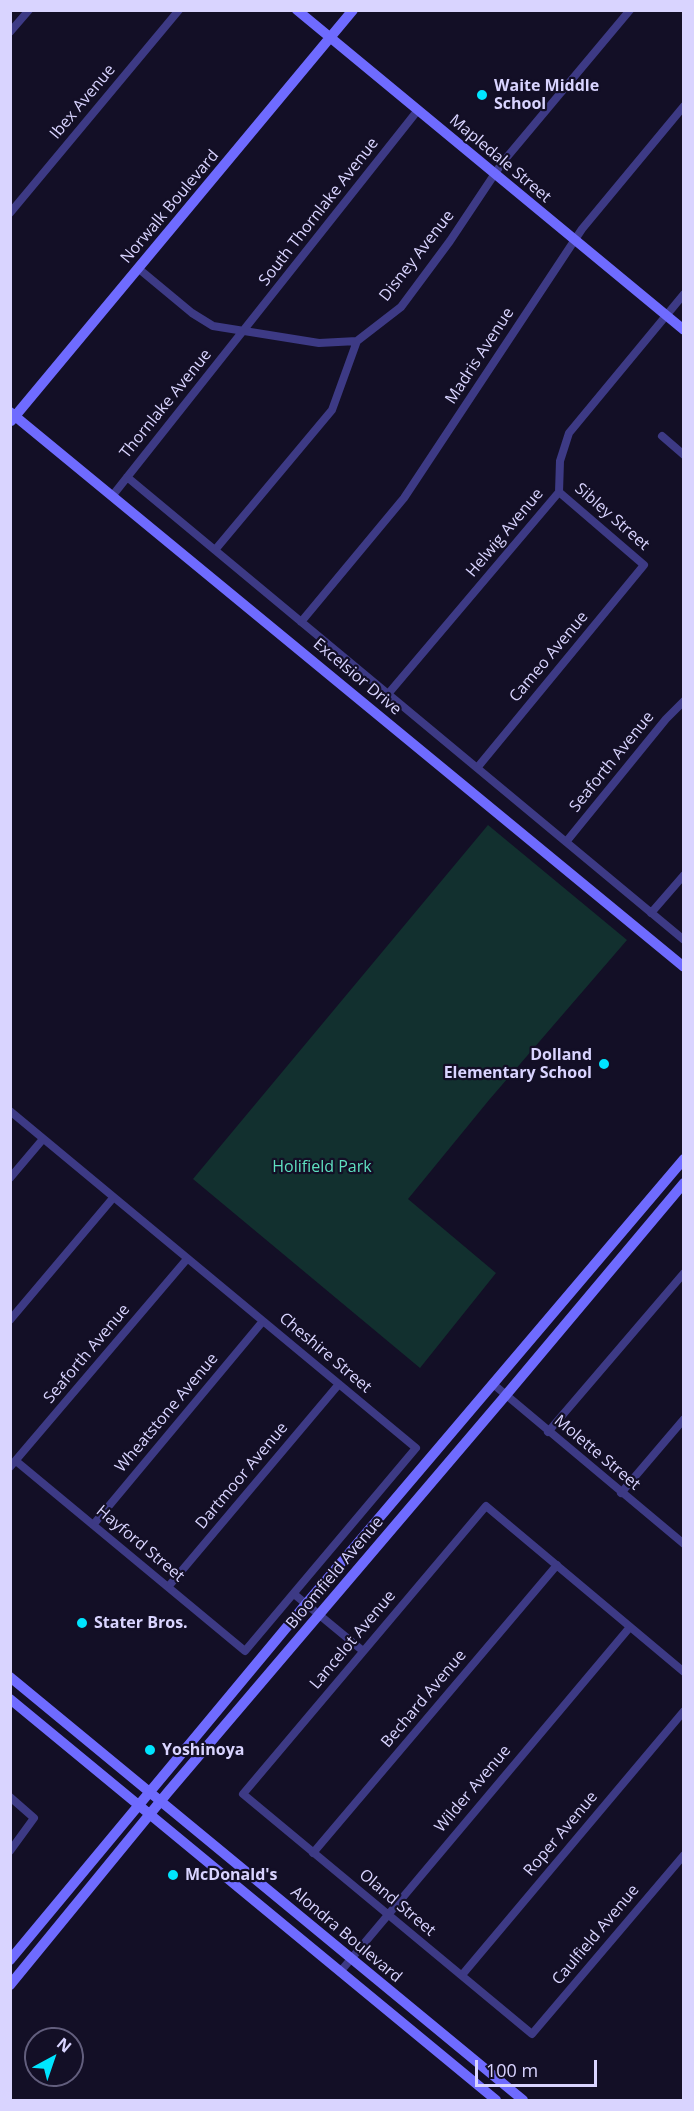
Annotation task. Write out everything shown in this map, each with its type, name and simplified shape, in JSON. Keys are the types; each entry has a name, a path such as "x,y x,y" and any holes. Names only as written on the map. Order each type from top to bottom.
{"main road":[{"name":"Mapledale Street","path":"297,10 684,330"},
{"name":"Norwalk Boulevard","path":"12,416 139,269 352,10"},
{"name":"Excelsior Drive","path":"12,416 113,495 684,967"},
{"name":"Bloomfield Avenue","path":"10,1960 306,1604 684,1159"},
{"name":"Bloomfield Avenue","path":"10,1984 160,1802 684,1183"},
{"name":"Alondra Boulevard","path":"10,1677 523,2100"},
{"name":"Alondra Boulevard","path":"10,1699 496,2100"},
{"path":"29,1714 39,1701"},
{"path":"223,1704 235,1714"}],"street":[{"path":"10,32 28,10"},
{"name":"Ibex Avenue","path":"10,213 179,10"},
{"name":"Disney Avenue","path":"357,341 401,307 450,241 494,174 630,10"},
{"name":"Madris Avenue","path":"301,622 404,498 574,240 684,106"},
{"name":"South Thornlake Avenue","path":"243,332 418,110"},
{"path":"139,269 192,313 213,326 319,343 357,341 332,410 215,550"},
{"name":"Helwig Avenue","path":"388,694 560,492 560,461 569,434 684,294"},
{"name":"Thornlake Avenue","path":"113,495 243,332"},
{"path":"662,436 684,454"},
{"name":"Excelsior Drive","path":"128,477 684,940"},
{"name":"Sibley Street","path":"560,492 644,565"},
{"name":"Cameo Avenue","path":"477,768 644,565"},
{"name":"Seaforth Avenue","path":"566,842 666,719 684,701"},
{"path":"651,913 684,874"},
{"name":"Cheshire Street","path":"10,1112 416,1448 245,1651"},
{"path":"10,1178 43,1139"},
{"path":"10,1320 113,1198"},
{"name":"Seaforth Avenue","path":"13,1464 187,1259"},
{"path":"548,1432 684,1273"},
{"name":"Wheatstone Avenue","path":"93,1524 263,1322"},
{"name":"Dartmoor Avenue","path":"168,1587 339,1384"},
{"name":"Molette Street","path":"493,1384 684,1544"},
{"path":"621,1493 684,1419"},
{"name":"Hayford Street","path":"13,1464 93,1524 245,1651"},
{"name":"Lancelot Avenue","path":"243,1794 486,1506 557,1565"},
{"path":"557,1565 684,1672"},
{"name":"Bechard Avenue","path":"313,1853 557,1565"},
{"path":"294,1593 363,1651"},
{"name":"Wilder Avenue","path":"340,1972 630,1627"},
{"name":"Roper Avenue","path":"462,1975 684,1711"},
{"name":"Oland Street","path":"243,1794 532,2034"},
{"path":"10,1797 34,1818 10,1851"},
{"name":"Caulfield Avenue","path":"532,2034 684,1855"}],"green space":[{"name":"Holifield Park","path":"488,825 627,940 489,1100 408,1199 496,1273 420,1368 193,1179"}],"place":[{"name":"Waite Middle School","path":"482,95"},
{"name":"Dolland Elementary School","path":"604,1064"},
{"name":"Stater Bros.","path":"82,1623"},
{"name":"Yoshinoya","path":"150,1750"},
{"name":"McDonald's","path":"173,1875"}]}
